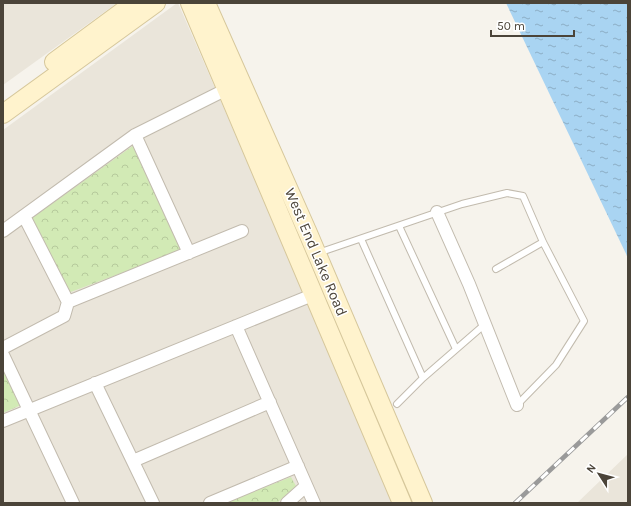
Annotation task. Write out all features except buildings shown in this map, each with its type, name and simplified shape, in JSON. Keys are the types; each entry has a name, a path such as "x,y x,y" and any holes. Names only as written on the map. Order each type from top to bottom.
{"street":[{"path":"3,99 134,3"},
{"path":"3,114 156,3"},
{"name":"West End Lake Road","path":"190,3 315,294 402,503"},
{"name":"West End Lake Road","path":"206,3 317,254 423,503"},
{"path":"3,231 135,135 227,89"},
{"path":"135,135 189,253"},
{"path":"437,212 470,284 517,405"},
{"path":"3,348 64,316 68,302 24,216"},
{"path":"68,302 242,231"},
{"path":"3,421 315,294"},
{"path":"236,326 314,503"},
{"path":"3,355 28,411 73,503"},
{"path":"95,383 153,503"},
{"path":"133,461 270,402"},
{"path":"210,503 298,466"},
{"path":"287,503 306,486"}],"lane":[{"path":"317,254 462,204 508,193 523,196 543,242 584,321 556,365 517,405"},
{"path":"398,226 456,349"},
{"path":"361,239 423,378"},
{"path":"496,269 543,242"},
{"path":"398,404 423,378 484,325"}],"shaded area":[{"path":"3,3 117,3 3,85"},
{"path":"177,3 396,503 3,503 3,130"},
{"path":"628,454 628,503 577,503"}],"green space":[{"path":"134,145 183,250 68,293 32,218"},
{"path":"3,369 21,405 3,413"},
{"path":"291,477 296,486 277,503 225,503"}],"water":[{"path":"506,3 628,3 628,258"}],"railway":[{"path":"515,503 628,397"}]}
